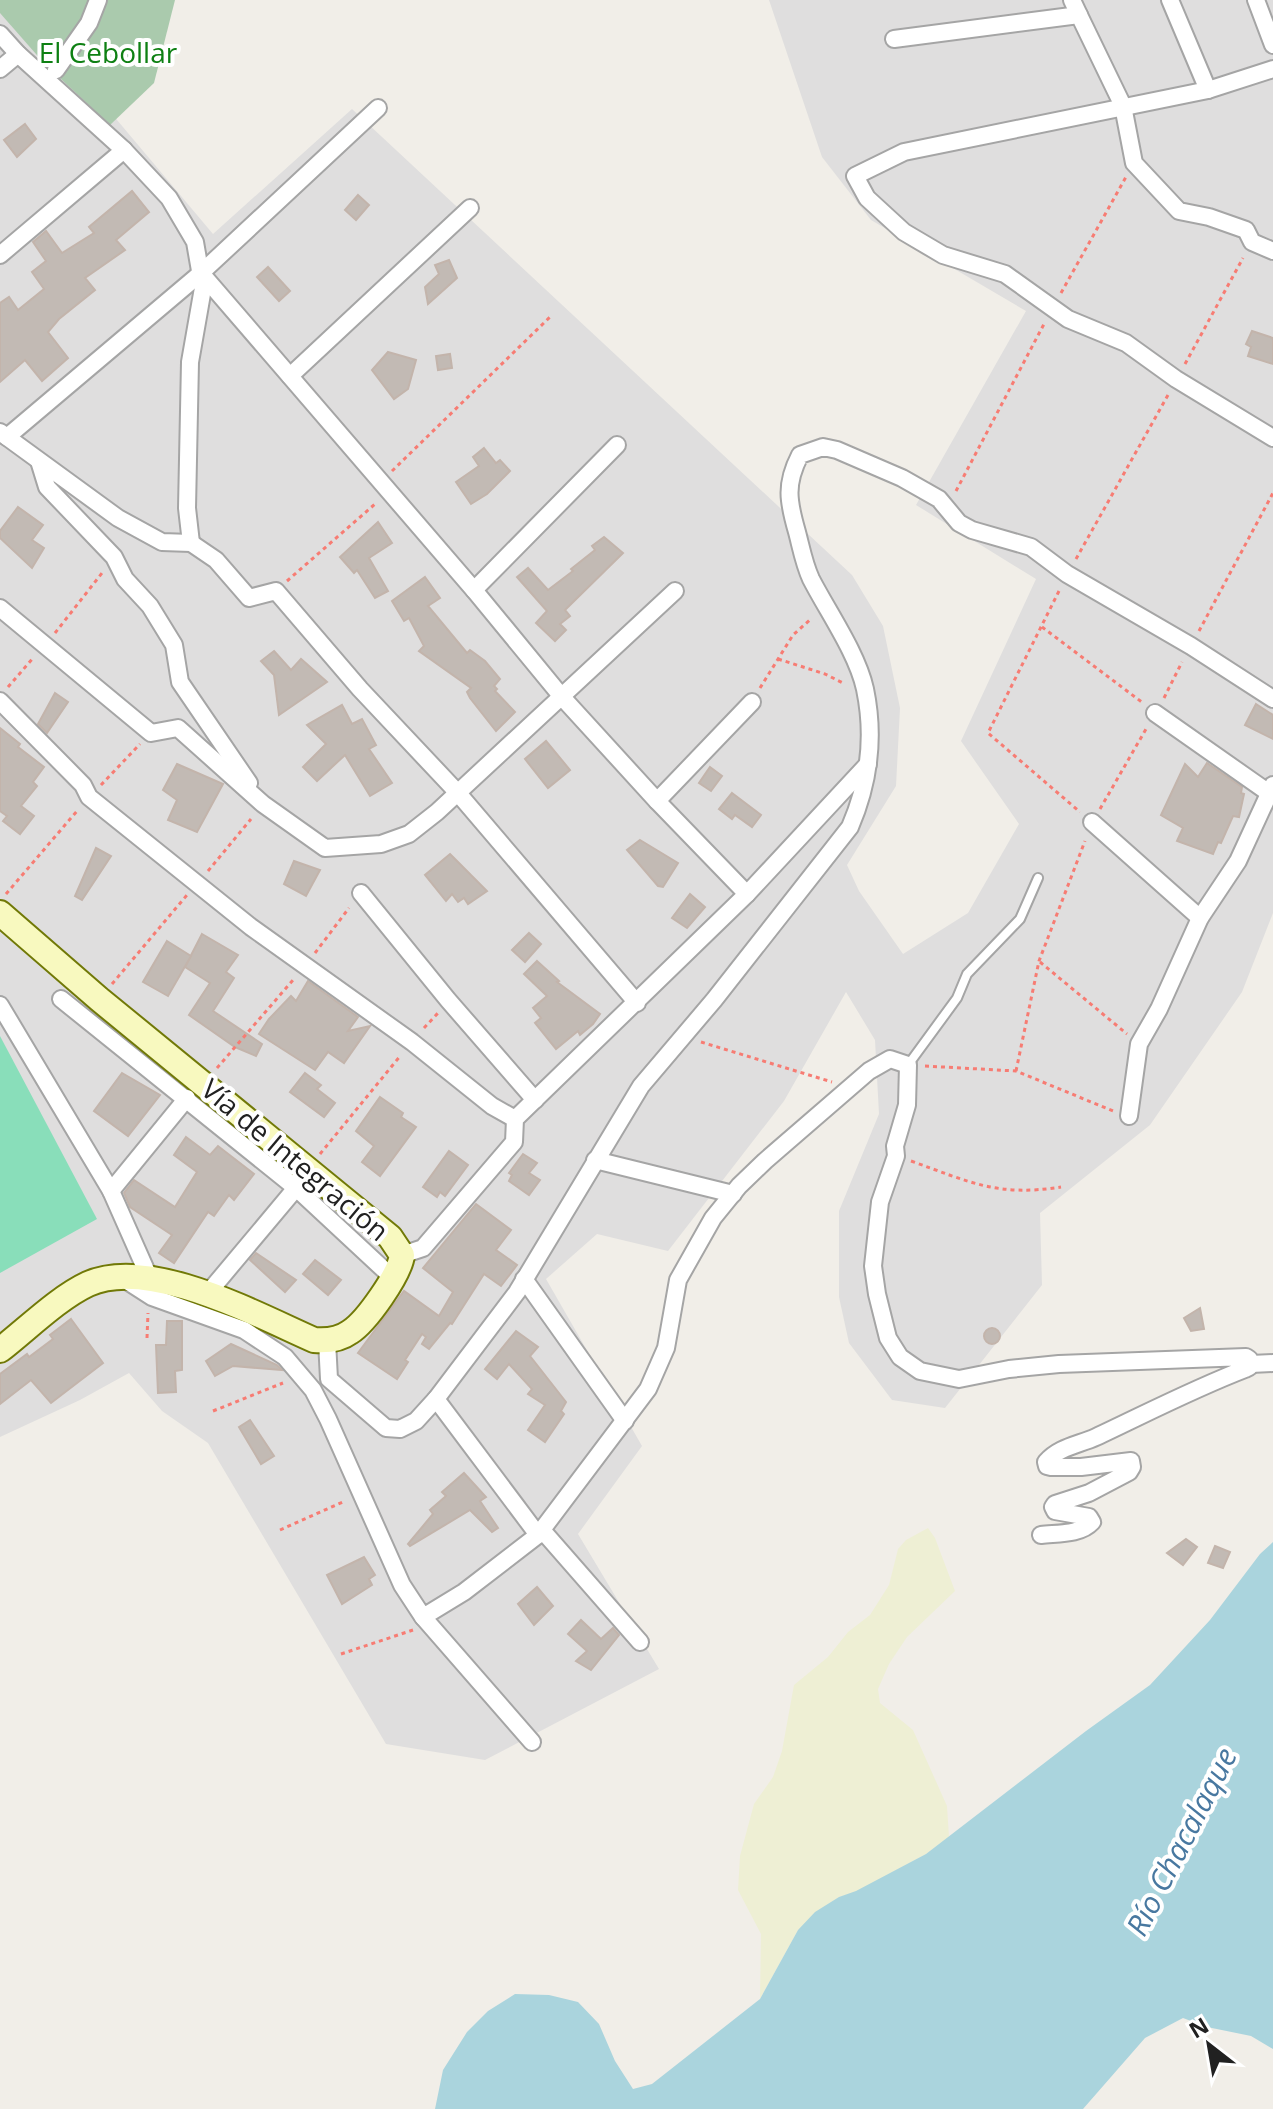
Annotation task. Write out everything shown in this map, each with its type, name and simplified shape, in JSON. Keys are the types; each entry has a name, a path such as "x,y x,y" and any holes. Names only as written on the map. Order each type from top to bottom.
{"main road":[{"name":"Vía de Integración","path":"0,913 99,999 196,1091 301,1179 390,1237 402,1255 394,1279 355,1328 327,1341"},
{"path":"0,1350 84,1286 105,1279 124,1279 151,1288 208,1293 314,1340 327,1341"}],"street":[{"path":"56,70 89,23 98,0"},
{"path":"1170,0 1208,90"},
{"path":"1256,0 1273,45"},
{"path":"894,39 1076,8 1123,106 1134,163 1179,211 1209,217 1246,230 1252,242 1273,251"},
{"path":"0,34 124,150 169,198 195,242 203,288 190,362 187,508 191,543"},
{"path":"0,69 18,54"},
{"path":"1273,69 1208,90 904,152 855,176 867,198 904,232 943,255 1005,274 1068,319 1126,343 1176,379 1273,438"},
{"path":"378,108 201,273 3,435 129,524 162,542 191,543 216,560 249,598 276,591 360,689 457,792 637,1003"},
{"path":"0,255 124,150"},
{"path":"290,376 470,208"},
{"path":"201,273 562,697 747,894"},
{"path":"474,590 617,445"},
{"path":"327,1341 329,1379 386,1428 400,1429 416,1421 436,1399 524,1279 641,1086 850,827 864,795 868,764 870,729 865,687 809,574 788,490 792,470 800,455 823,447 837,450 902,478 939,499 959,523 972,530 1031,547 1067,574 1191,646 1273,699"},
{"path":"39,461 47,487 114,557 125,579 150,606 174,645 180,682 263,804"},
{"path":"0,608 151,733 178,728 263,804 325,848 351,848 381,844 409,834 437,812 675,591"},
{"path":"0,699 83,785 89,797 251,927 412,1042 464,1086 515,1119"},
{"path":"657,801 752,702"},
{"path":"1129,1116 1139,1044 1159,1009 1200,918 1238,861 1271,789 1155,713"},
{"path":"402,1255 423,1248 514,1142 515,1119 747,894 868,764"},
{"path":"1092,822 1200,918"},
{"path":"361,893 535,1100"},
{"path":"61,999 178,1096 196,1091"},
{"path":"0,1005 111,1191 151,1288 244,1330 285,1357 301,1376 328,1419 402,1585 426,1621 532,1742"},
{"path":"426,1621 540,1532 625,1421 659,1369 666,1348 678,1280 713,1218 765,1161 869,1071 890,1059 908,1065 907,1105 895,1146 896,1156 880,1202 873,1266 888,1338 900,1357 920,1371 959,1379 1009,1369 1059,1364 1246,1357 1251,1364"},
{"path":"111,1191 196,1091"},
{"path":"595,1160 733,1194"},
{"path":"208,1293 301,1179 394,1279"},
{"path":"524,1279 625,1421"},
{"path":"1041,1535 1088,1527 1092,1522 1089,1517 1055,1511 1053,1507 1089,1493 1129,1472 1132,1467 1131,1461 1051,1467 1047,1466 1048,1458 1251,1364 1273,1363"},
{"path":"436,1399 540,1532 640,1642"}],"lane":[{"path":"908,1065 957,998 967,974 1020,919 1038,878"}],"path":[{"path":"948,508 1052,309 1134,163"},
{"path":"1092,822 988,733 1067,574 1252,242"},
{"path":"276,591 385,487 550,317"},
{"path":"1016,1071 1039,961 1092,822 1155,713 1273,493"},
{"path":"0,699 114,557"},
{"path":"752,702 793,635 825,606"},
{"path":"1042,627 1155,713"},
{"path":"777,659 844,683 867,702"},
{"path":"0,901 89,797 151,733"},
{"path":"99,999 263,804"},
{"path":"196,1091 305,965 361,893"},
{"path":"1039,961 1139,1044"},
{"path":"301,1179 448,1000"},
{"path":"682,1036 851,1087"},
{"path":"908,1065 1016,1071 1093,1105 1129,1116"},
{"path":"896,1156 976,1185 1024,1192 1061,1187"},
{"path":"147,1338 151,1288"},
{"path":"213,1411 301,1376"},
{"path":"280,1530 363,1493"},
{"path":"341,1654 426,1621"}],"shaded area":[{"path":"0,0 16,0 213,234 352,109 852,575 883,626 900,708 896,786 847,865 859,891 903,954 968,913 1019,824 961,741 1036,579 916,505 1026,311 871,220 822,157 769,0 1273,0 1273,913 1242,992 1150,1125 1040,1213 1042,1285 945,1408 892,1400 849,1343 839,1297 839,1211 879,1114 875,1040 846,992 784,1101 668,1251 597,1234 546,1279 642,1446 578,1534 659,1669 485,1760 386,1744 208,1443 162,1411 129,1373 80,1400 0,1437"}],"green space":[{"name":"El Cebollar","path":"0,0 175,0 154,83 110,125 43,62 0,13"},
{"path":"0,1036 97,1219 0,1273"},
{"path":"928,1528 935,1538 955,1591 907,1637 889,1664 878,1689 880,1703 913,1730 947,1806 949,1837 926,1854 856,1892 839,1897 798,1930 760,1999 761,1934 738,1890 740,1856 754,1804 773,1777 782,1751 794,1685 828,1657 848,1632 870,1615 889,1585 898,1549 906,1540"}],"water":[{"name":"Río Chacalaque","path":"1273,1542 1273,2049 1251,2036 1207,2027 1183,2018 1145,2038 1083,2109 435,2109 443,2070 467,2032 488,2011 515,1994 549,1995 578,2002 599,2024 615,2061 633,2089 652,2084 760,1999 798,1930 815,1912 926,1854 1150,1685 1210,1620 1260,1554"}],"building":[{"path":"25,124 36,139 17,157 4,140"},
{"path":"132,191 149,212 116,240 125,250 85,278 95,290 48,332 68,358 42,381 25,360 0,382 0,303 9,297 18,310 44,289 32,272 46,261 33,242 46,231 62,253 94,233 89,227"},
{"path":"358,195 369,205 356,220 345,210"},
{"path":"449,260 457,278 428,304 425,287 439,274 435,265"},
{"path":"268,267 290,291 279,301 257,277"},
{"path":"1252,331 1273,338 1273,364 1248,356 1251,347 1246,344"},
{"path":"388,352 416,360 408,389 394,399 372,370"},
{"path":"450,354 452,368 438,370 436,356"},
{"path":"484,448 496,463 500,460 510,471 487,494 471,504 456,482 479,466 473,457"},
{"path":"18,507 43,525 32,540 44,548 32,568 0,538 0,531"},
{"path":"378,522 392,543 369,558 388,591 375,598 357,570 354,573 340,557"},
{"path":"604,537 623,553 565,610 570,616 560,624 566,630 555,641 536,623 547,611 517,577 528,568 548,590 573,571 571,569 595,550 592,546"},
{"path":"425,577 440,598 428,606 467,653 470,650 485,661 500,679 494,686 495,691 515,712 496,731 470,698 467,692 471,688 419,651 424,646 409,618 404,621 392,601"},
{"path":"274,651 291,670 301,659 327,682 279,715 274,675 261,661"},
{"path":"55,693 68,702 47,733 38,724"},
{"path":"1256,704 1273,715 1273,739 1245,725"},
{"path":"342,705 352,724 362,719 376,745 369,749 392,783 370,796 345,755 317,781 303,767 326,744 307,725"},
{"path":"0,728 44,767 33,782 37,786 21,806 34,816 20,834 3,821 7,816 0,811"},
{"path":"546,741 570,770 548,788 525,759"},
{"path":"1207,763 1242,787 1241,793 1244,794 1239,817 1233,816 1213,854 1177,841 1183,828 1161,815 1185,764 1198,777"},
{"path":"177,764 223,784 197,832 168,820 177,800 163,790"},
{"path":"710,767 722,776 711,791 699,783"},
{"path":"732,793 761,815 752,827 735,815 732,819 719,809"},
{"path":"640,840 678,863 663,887 658,886 627,850"},
{"path":"96,848 111,856 82,900 75,896"},
{"path":"450,854 487,891 468,904 464,898 458,902 452,894 446,901 425,875"},
{"path":"294,861 320,870 306,896 284,884"},
{"path":"690,894 705,907 687,928 672,918"},
{"path":"529,933 541,944 525,962 512,950"},
{"path":"202,934 238,955 226,972 234,978 213,1011 262,1044 256,1056 235,1047 189,1015 210,983 185,967"},
{"path":"167,941 191,956 168,996 143,982"},
{"path":"537,961 557,982 600,1014 580,1035 578,1031 556,1049 535,1023 541,1018 533,1008 547,996 524,974"},
{"path":"308,981 358,1017 348,1031 370,1026 344,1063 328,1052 315,1070 259,1034 291,996 296,1001"},
{"path":"122,1073 160,1095 128,1136 94,1111"},
{"path":"305,1073 321,1085 317,1089 335,1103 324,1117 290,1092"},
{"path":"380,1097 403,1113 401,1117 416,1127 380,1176 362,1162 374,1146 356,1131"},
{"path":"186,1137 210,1155 218,1146 254,1174 234,1200 229,1195 214,1216 208,1212 174,1263 159,1253 172,1235 130,1207 124,1193 134,1180 175,1207 197,1172 174,1155"},
{"path":"449,1151 468,1165 445,1196 440,1192 437,1197 423,1187"},
{"path":"523,1154 537,1163 529,1173 540,1180 529,1195 509,1181 512,1175 509,1173"},
{"path":"476,1204 511,1230 496,1250 517,1265 501,1286 484,1274 452,1324 429,1349 422,1344 426,1337 422,1334 397,1379 358,1353 404,1291 439,1316 453,1292 423,1268"},
{"path":"256,1253 296,1280 285,1292 250,1260"},
{"path":"315,1260 341,1280 328,1295 303,1274"},
{"path":"1200,1308 1204,1329 1191,1331 1184,1318"},
{"path":"71,1319 103,1363 51,1403 31,1380 0,1404 0,1374 53,1339 50,1335"},
{"path":"167,1321 182,1321 182,1370 175,1371 176,1392 158,1393 156,1345 166,1345"},
{"path":"989,1328 995,1328 1000,1336 998,1342 989,1344 984,1339 984,1333"},
{"path":"516,1331 538,1347 530,1356 566,1402 561,1411 564,1414 545,1442 528,1430 545,1405 528,1394 532,1389 509,1364 497,1379 485,1369"},
{"path":"231,1344 282,1370 233,1366 215,1376 206,1361"},
{"path":"250,1420 274,1456 261,1464 239,1427"},
{"path":"464,1473 486,1497 480,1501 498,1528 492,1532 470,1510 410,1546 408,1544 433,1514 430,1510 446,1496 442,1492"},
{"path":"1186,1539 1197,1547 1183,1565 1167,1553"},
{"path":"1215,1546 1230,1552 1223,1568 1208,1563"},
{"path":"364,1557 375,1575 369,1579 372,1585 342,1604 327,1575"},
{"path":"537,1587 553,1606 534,1625 518,1604"},
{"path":"581,1620 601,1639 613,1628 619,1635 591,1670 576,1661 587,1651 568,1634"}]}
